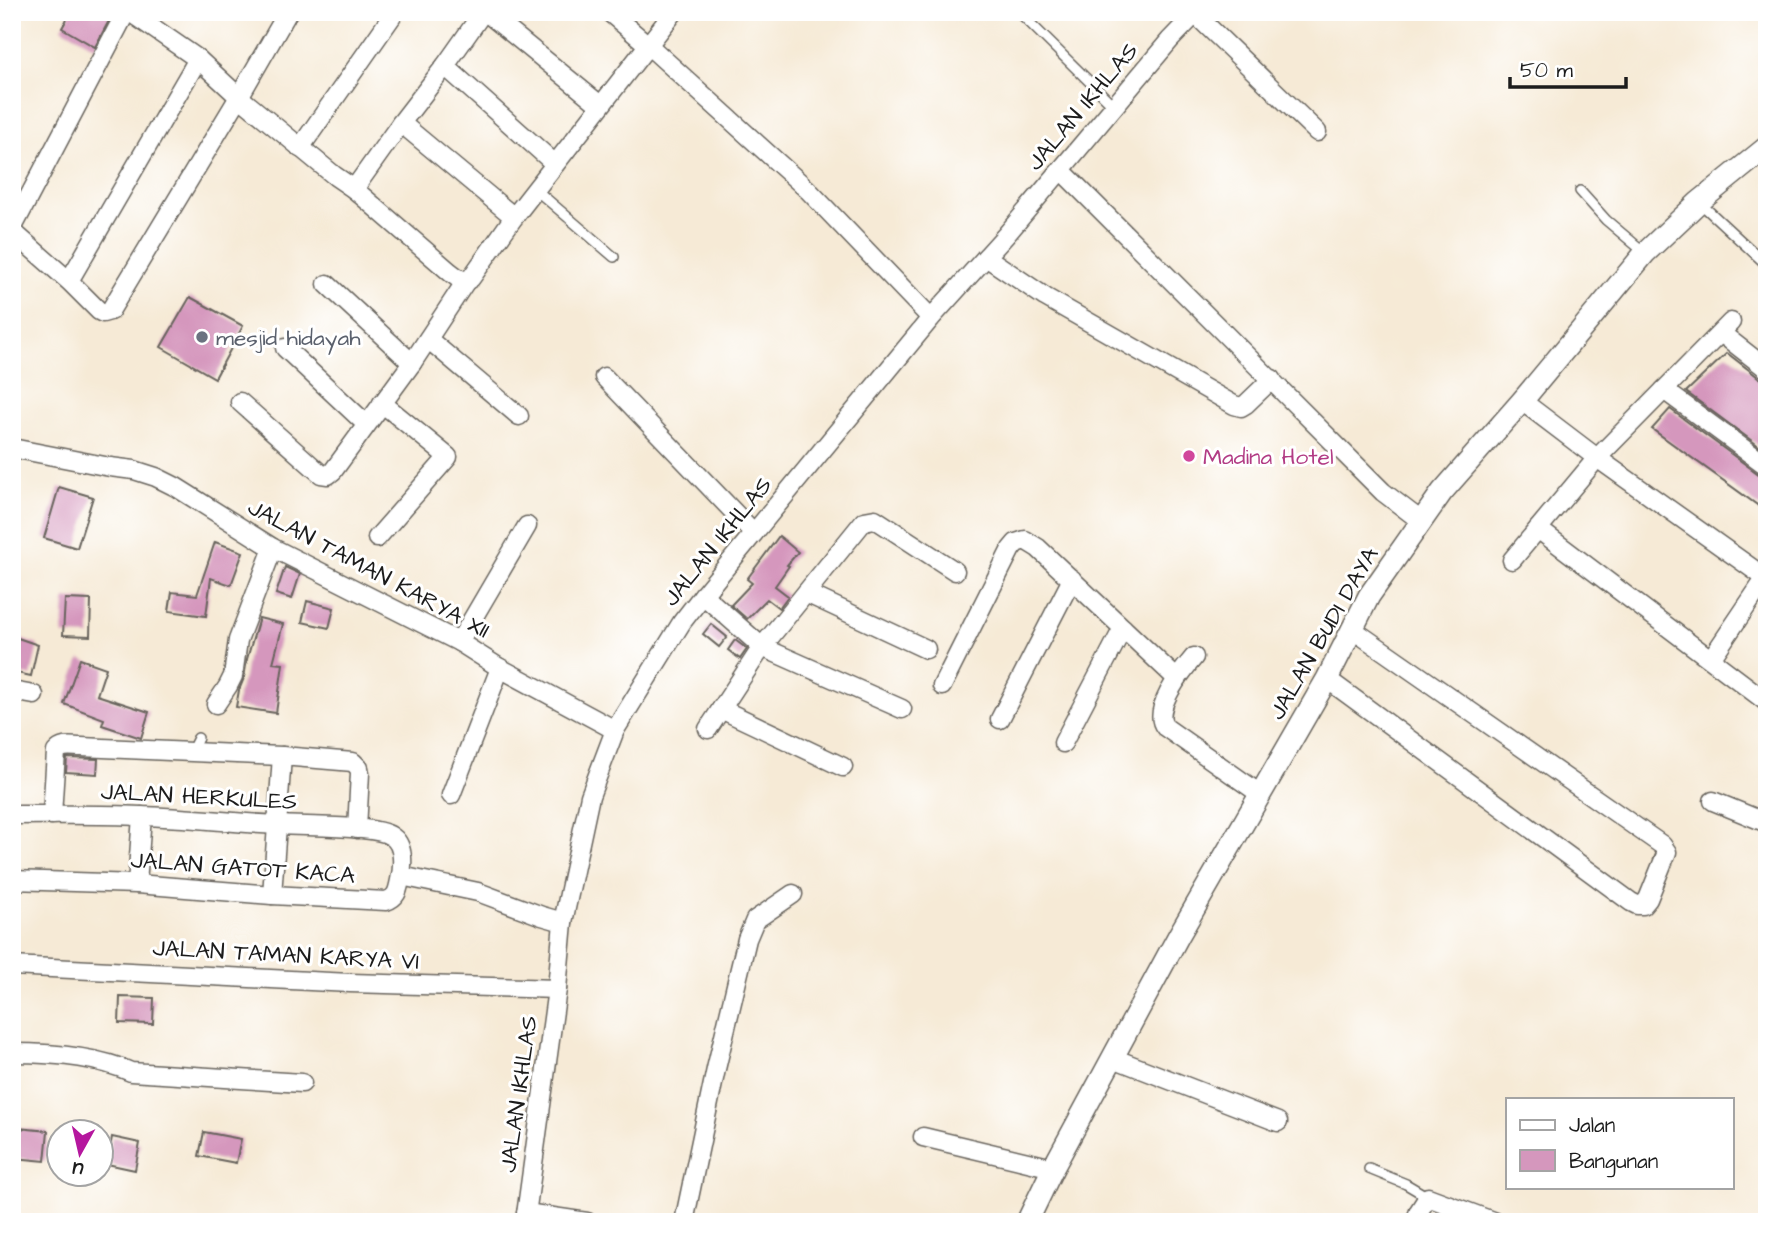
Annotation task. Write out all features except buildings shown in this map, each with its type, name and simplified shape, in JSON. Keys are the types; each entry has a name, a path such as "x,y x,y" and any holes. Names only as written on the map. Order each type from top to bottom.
{"street":[{"path":"288,12 239,97 112,310 106,313 99,311 12,230 128,12 198,59 239,97 300,148 354,189 450,272 466,281"},
{"path":"300,148 395,12"},
{"path":"354,189 484,12 600,104"},
{"path":"609,12 808,190 931,318"},
{"path":"240,402 309,464 325,475 333,471 412,363 466,281 471,278 600,104 674,12"},
{"path":"1196,13 1317,132"},
{"name":"JALAN IKHLAS","path":"526,1217 557,989 563,922 590,796 615,730 682,622 703,595 931,318 1196,13"},
{"path":"69,281 198,59"},
{"path":"445,66 555,164"},
{"path":"401,122 514,217"},
{"name":"JALAN BUDI DAYA","path":"1027,1222 1053,1168 1179,935 1327,679 1369,596 1442,492 1645,253 1699,202 1767,146"},
{"path":"1061,170 1383,492 1421,521"},
{"path":"986,257 1045,297 1237,406 1246,404 1272,379"},
{"path":"327,284 412,363"},
{"path":"1512,560 1597,458 1726,328 1767,369"},
{"path":"428,339 519,416"},
{"path":"285,348 366,424"},
{"path":"604,377 754,533"},
{"path":"1664,390 1767,466"},
{"path":"1522,401 1766,579 1711,659"},
{"path":"377,538 448,457 382,403"},
{"name":"JALAN TAMAN KARYA XII","path":"12,448 134,470 156,477 273,548 459,642 500,668 615,730"},
{"path":"708,729 762,647 864,521 875,519 955,571"},
{"path":"459,642 527,526"},
{"path":"1538,528 1767,702"},
{"path":"942,686 1011,549 1016,542 1025,540 1031,542 1072,579 1176,678"},
{"path":"216,704 233,676 238,640 273,548"},
{"path":"1000,719 1072,579"},
{"path":"806,593 926,649"},
{"path":"703,595 762,647 902,709"},
{"path":"1063,743 1124,628"},
{"path":"1327,679 1631,902 1643,905 1648,899 1667,852 1662,845 1352,629"},
{"path":"1194,657 1176,678 1160,714 1161,722 1261,793"},
{"path":"450,795 500,668"},
{"path":"12,691 34,695"},
{"path":"721,709 843,767"},
{"path":"52,815 54,769 59,748 195,745 282,757 354,762 360,773 357,829"},
{"path":"272,895 282,757"},
{"path":"1713,801 1767,823"},
{"name":"JALAN HERKULES","path":"12,815 142,816 383,832 394,837 399,844 401,876"},
{"path":"137,884 142,816"},
{"path":"401,876 478,892 563,922"},
{"name":"JALAN GATOT KACA","path":"12,880 137,884 386,901 392,900 397,894 401,876"},
{"path":"684,1222 747,939 755,920 793,894"},
{"name":"JALAN TAMAN KARYA VI","path":"12,966 350,983 557,989"},
{"path":"12,1054 41,1053 113,1064 131,1072 302,1083"},
{"path":"1113,1058 1278,1122"},
{"path":"923,1137 1053,1168"},
{"path":"1415,1222 1429,1197 1495,1222"},
{"path":"526,1217 587,1222"}],"lane":[{"path":"1021,14 1115,106"},
{"path":"536,189 614,257"},
{"path":"1580,191 1606,220 1645,253"},
{"path":"1699,202 1767,265"},
{"path":"1369,1169 1429,1197"}],"place":[{"name":"mesjid hidayah","path":"202,337"},
{"name":"Madina Hotel","path":"1189,456"}]}
